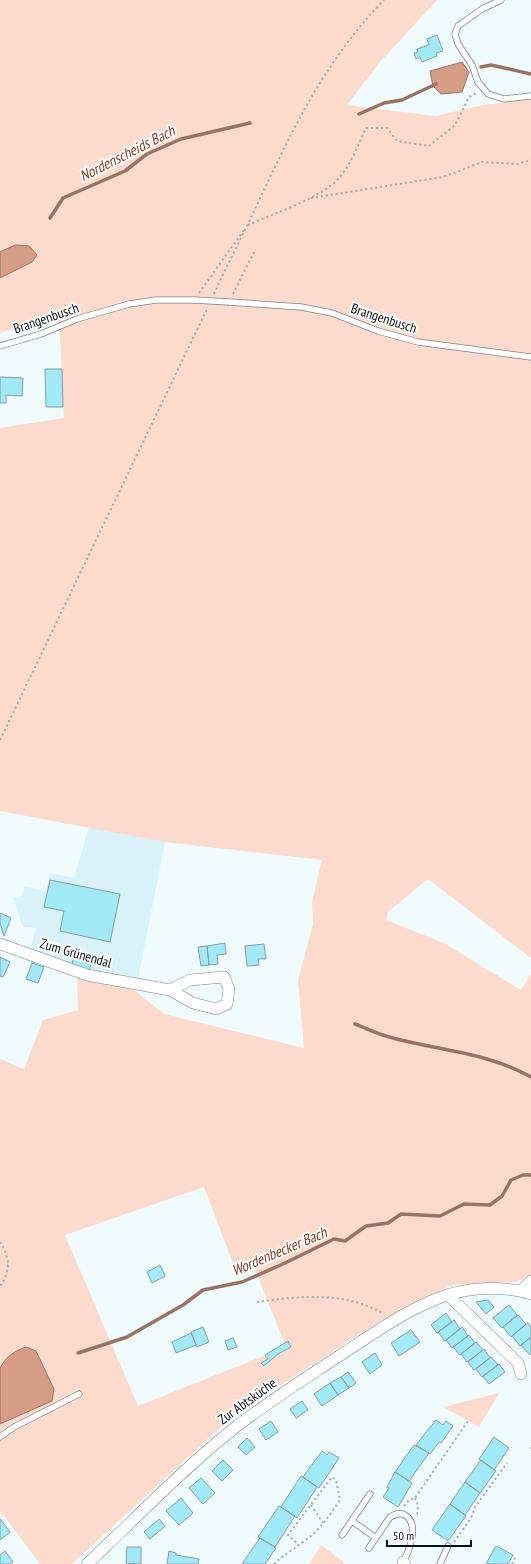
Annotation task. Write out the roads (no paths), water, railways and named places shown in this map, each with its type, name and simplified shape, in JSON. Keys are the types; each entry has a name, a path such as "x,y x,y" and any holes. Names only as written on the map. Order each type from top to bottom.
{"street":[{"name":"Zum Grünendal","path":"0,944 87,975 170,990 193,1003 216,1008 227,1004 229,990 224,977 190,980 170,990"},
{"name":"Zur Abtsküche","path":"88,1564 231,1431 264,1405 393,1322 448,1294 472,1290 496,1289 526,1292 531,1281"},
{"path":"448,1294 518,1363 521,1374"}],"lane":[{"path":"501,0 467,18 458,26 455,34 458,44 472,65 478,82 483,90 488,94 504,99 531,96"},
{"name":"Brangenbusch","path":"0,346 41,334 77,319 129,304 156,300 194,300 301,307 332,313 378,331 418,342 531,357"},
{"path":"0,1437 14,1427 79,1394"},
{"path":"342,1535 370,1494"},
{"path":"370,1548 390,1517 398,1514 406,1516 412,1523 411,1547 404,1563"},
{"path":"352,1521 376,1538"},
{"path":"440,1564 448,1546"}],"waterway":[{"name":"Nordenscheids Bach","path":"481,67 491,65 531,74"},
{"name":"Nordenscheids Bach","path":"359,114 384,103 402,100 436,84"},
{"name":"Nordenscheids Bach","path":"50,218 63,198 125,171 147,154 181,139 250,123"},
{"path":"355,1024 388,1037 497,1062 531,1077"},
{"name":"Wordenbecker Bach","path":"78,1353 127,1337 183,1305 203,1290 242,1282 334,1239 345,1241 366,1226 388,1223 401,1214 440,1216 464,1204 490,1205 502,1196 511,1180 523,1175 531,1175"}]}
